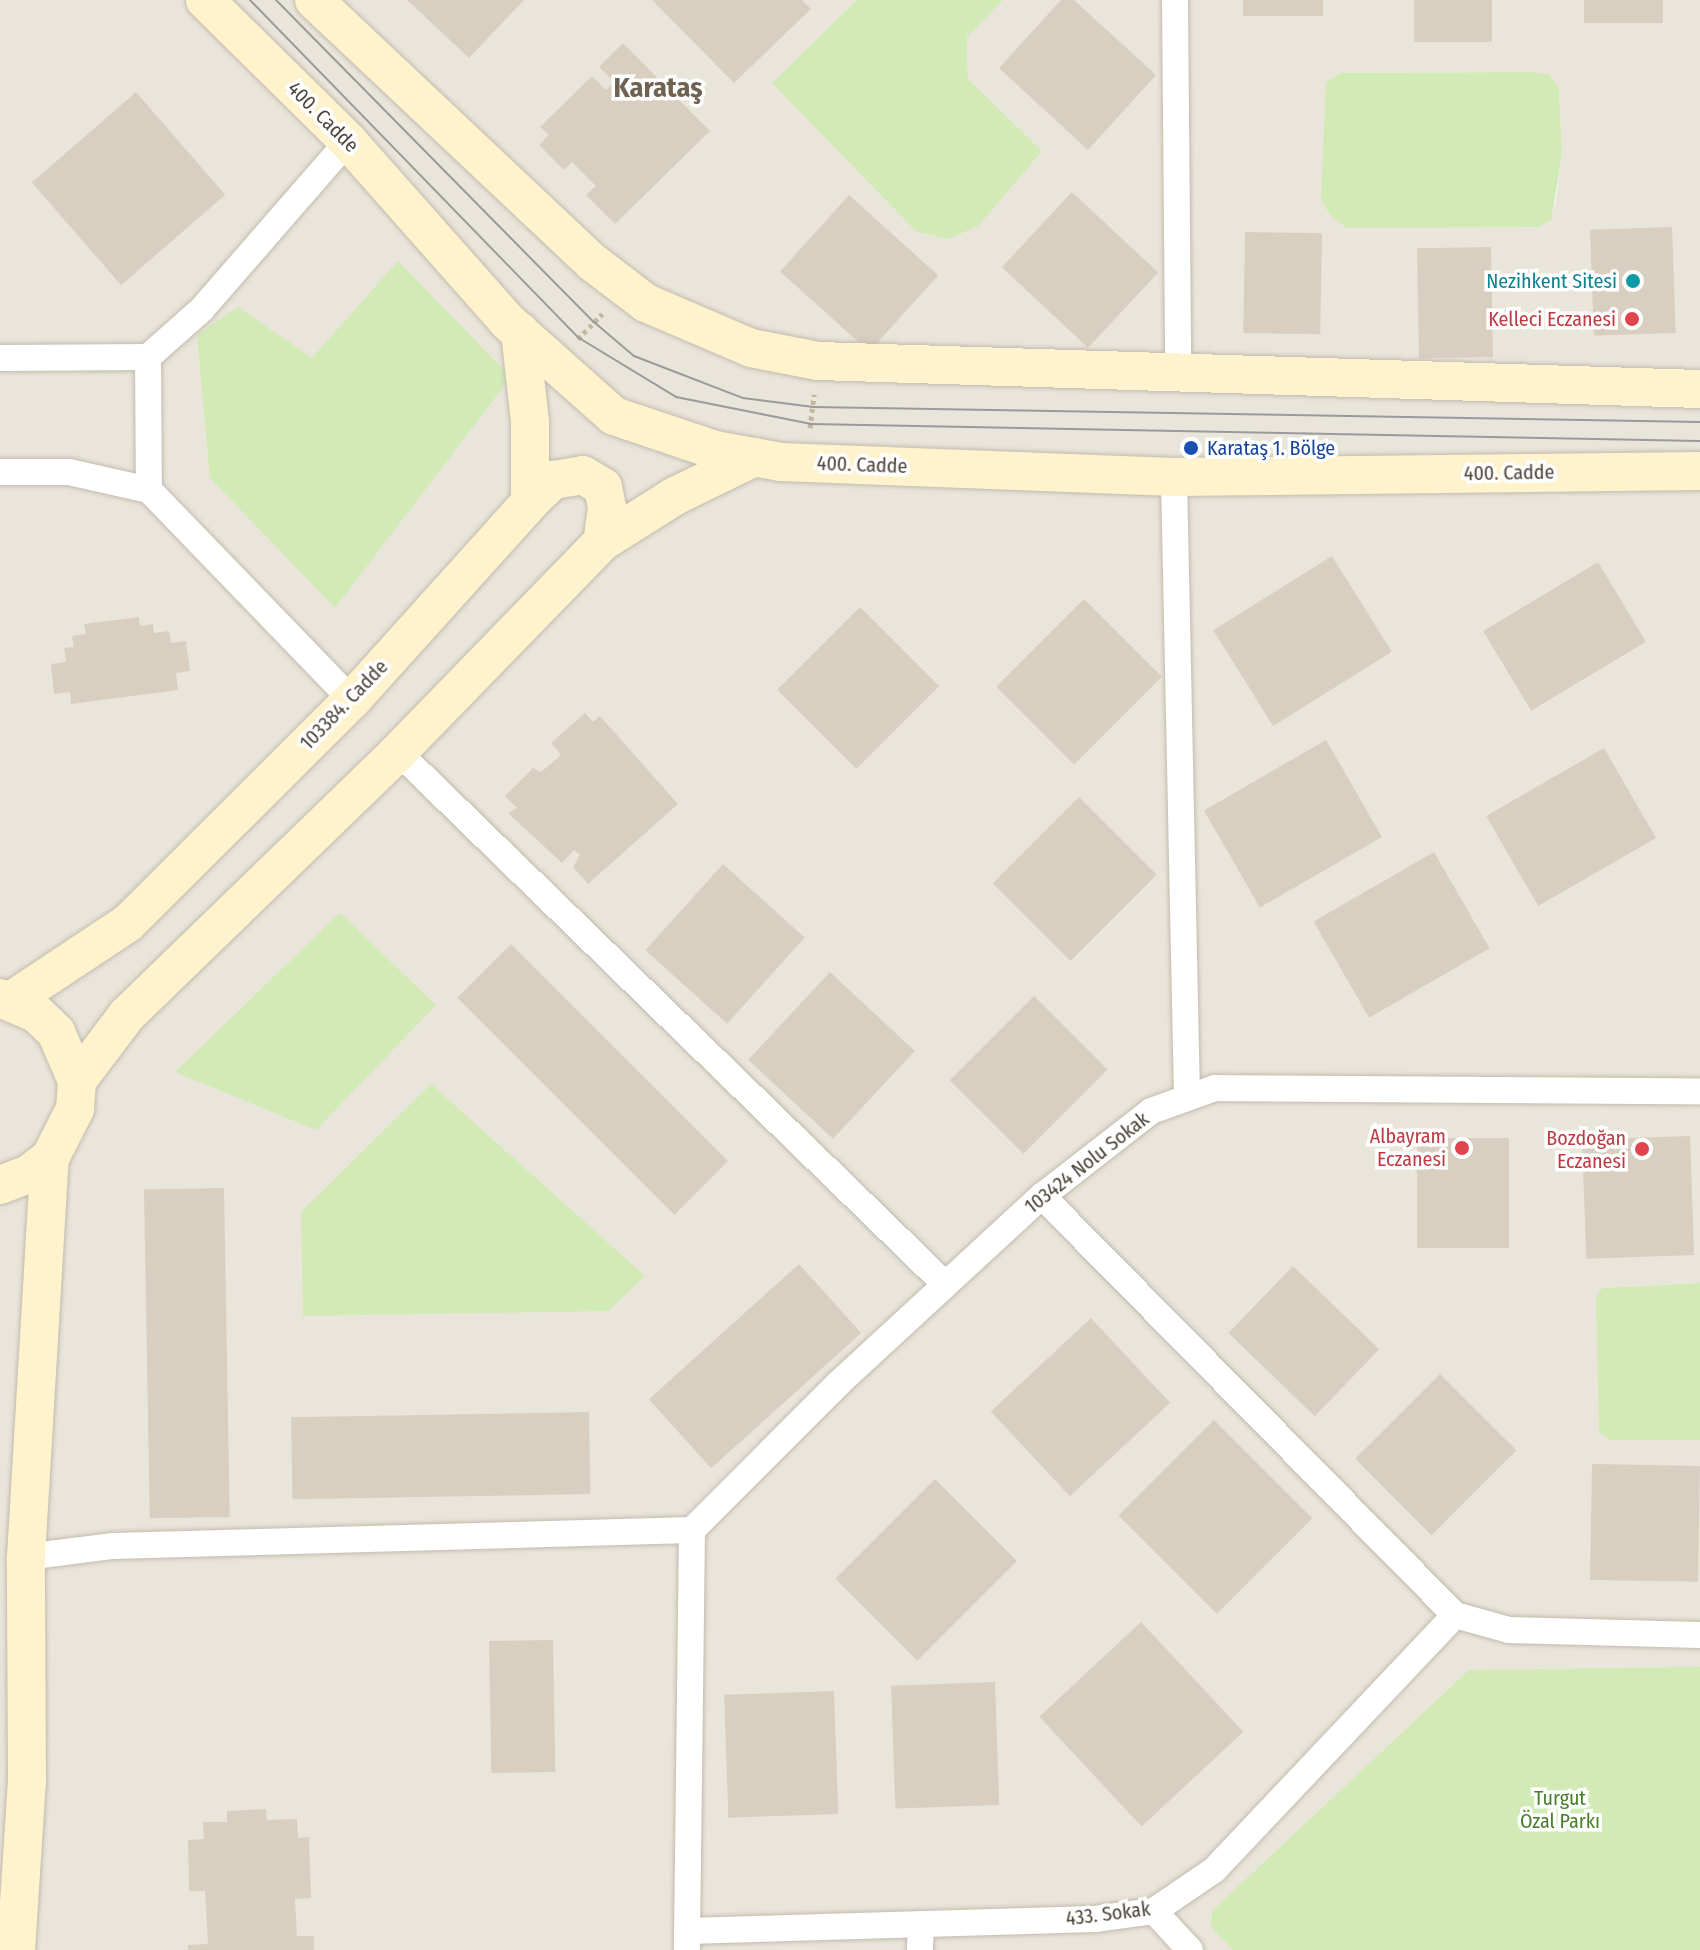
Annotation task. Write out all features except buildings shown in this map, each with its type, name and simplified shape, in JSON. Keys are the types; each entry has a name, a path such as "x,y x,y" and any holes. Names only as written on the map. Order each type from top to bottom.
{"main road":[{"name":"400. Cadde","path":"205,0 348,141 520,332 614,416 715,450 806,463 1174,477 1700,471"},
{"path":"314,0 592,262 626,288 702,331 751,348 818,361 1178,369 1700,389"},
{"path":"520,332 530,502"},
{"path":"0,1185 29,1174 50,1158 71,1122 77,1081 127,1015 398,752 602,542 675,496 755,457"},
{"name":"103384. Cadde","path":"6,999 128,923 352,700 553,480 583,475 603,487 607,508 602,542"},
{"path":"6,999 56,1032 77,1081"},
{"path":"16,1950 27,1781 26,1557 50,1158"}],"street":[{"path":"1175,0 1178,369"},
{"path":"0,358 148,357 202,309 348,141"},
{"path":"148,357 149,490"},
{"path":"0,472 69,472 149,490 352,700"},
{"path":"1174,477 1187,1098"},
{"path":"398,752 946,1285"},
{"name":"103424 Nolu Sokak","path":"692,1530 1042,1196 1151,1111 1215,1088 1700,1091"},
{"path":"1042,1196 1455,1615 1509,1630 1700,1635"},
{"path":"26,1557 113,1546 692,1530 687,1941"},
{"name":"433. Sokak","path":"687,1941 920,1937 1154,1911 1214,1870 1455,1615"},
{"path":"1154,1911 1190,1950"}],"path":[{"path":"556,363 626,288"},
{"path":"806,463 818,361"}],"shaded area":[{"path":"0,0 857,0 773,83 1042,151 968,80 967,37 1003,0 1700,0 1700,1283 1602,1288 1610,1440 1700,1440 1700,1950 0,1950","holes":["1527,72 1559,89 1562,154 1555,206 1326,82 1340,73"]}],"green space":[{"path":"857,0 1003,0 967,37 968,79 1042,151 979,225 949,239 917,232 772,83"},
{"path":"1340,73 1549,74 1559,88 1562,154 1551,220 1539,227 1347,228 1331,216 1321,200 1326,82"},
{"path":"398,261 511,377 335,608 210,478 197,335 238,307 312,358"},
{"path":"340,913 436,1005 316,1130 175,1072"},
{"path":"431,1084 645,1276 608,1311 303,1316 301,1212"},
{"path":"1700,1283 1700,1440 1610,1440 1599,1432 1596,1298 1602,1288"},
{"name":"Turgut Özal Parkı","path":"1700,1667 1700,1950 1233,1950 1211,1927 1212,1911 1469,1670"}],"tram line":[{"path":"250,0 579,338 676,397 811,424 1700,441"},
{"path":"276,0 594,322 634,356 743,398 813,407 1700,422"}],"place":[{"name":"Nezihkent Sitesi","path":"1633,281"},
{"name":"Kelleci Eczanesi","path":"1632,319"},
{"name":"Karataş 1. Bölge","path":"1191,448"},
{"name":"Albayram Eczanesi","path":"1462,1148"},
{"name":"Bozdoğan Eczanesi","path":"1642,1149"}],"district":[{"name":"Karataş","path":"658,88"}]}
